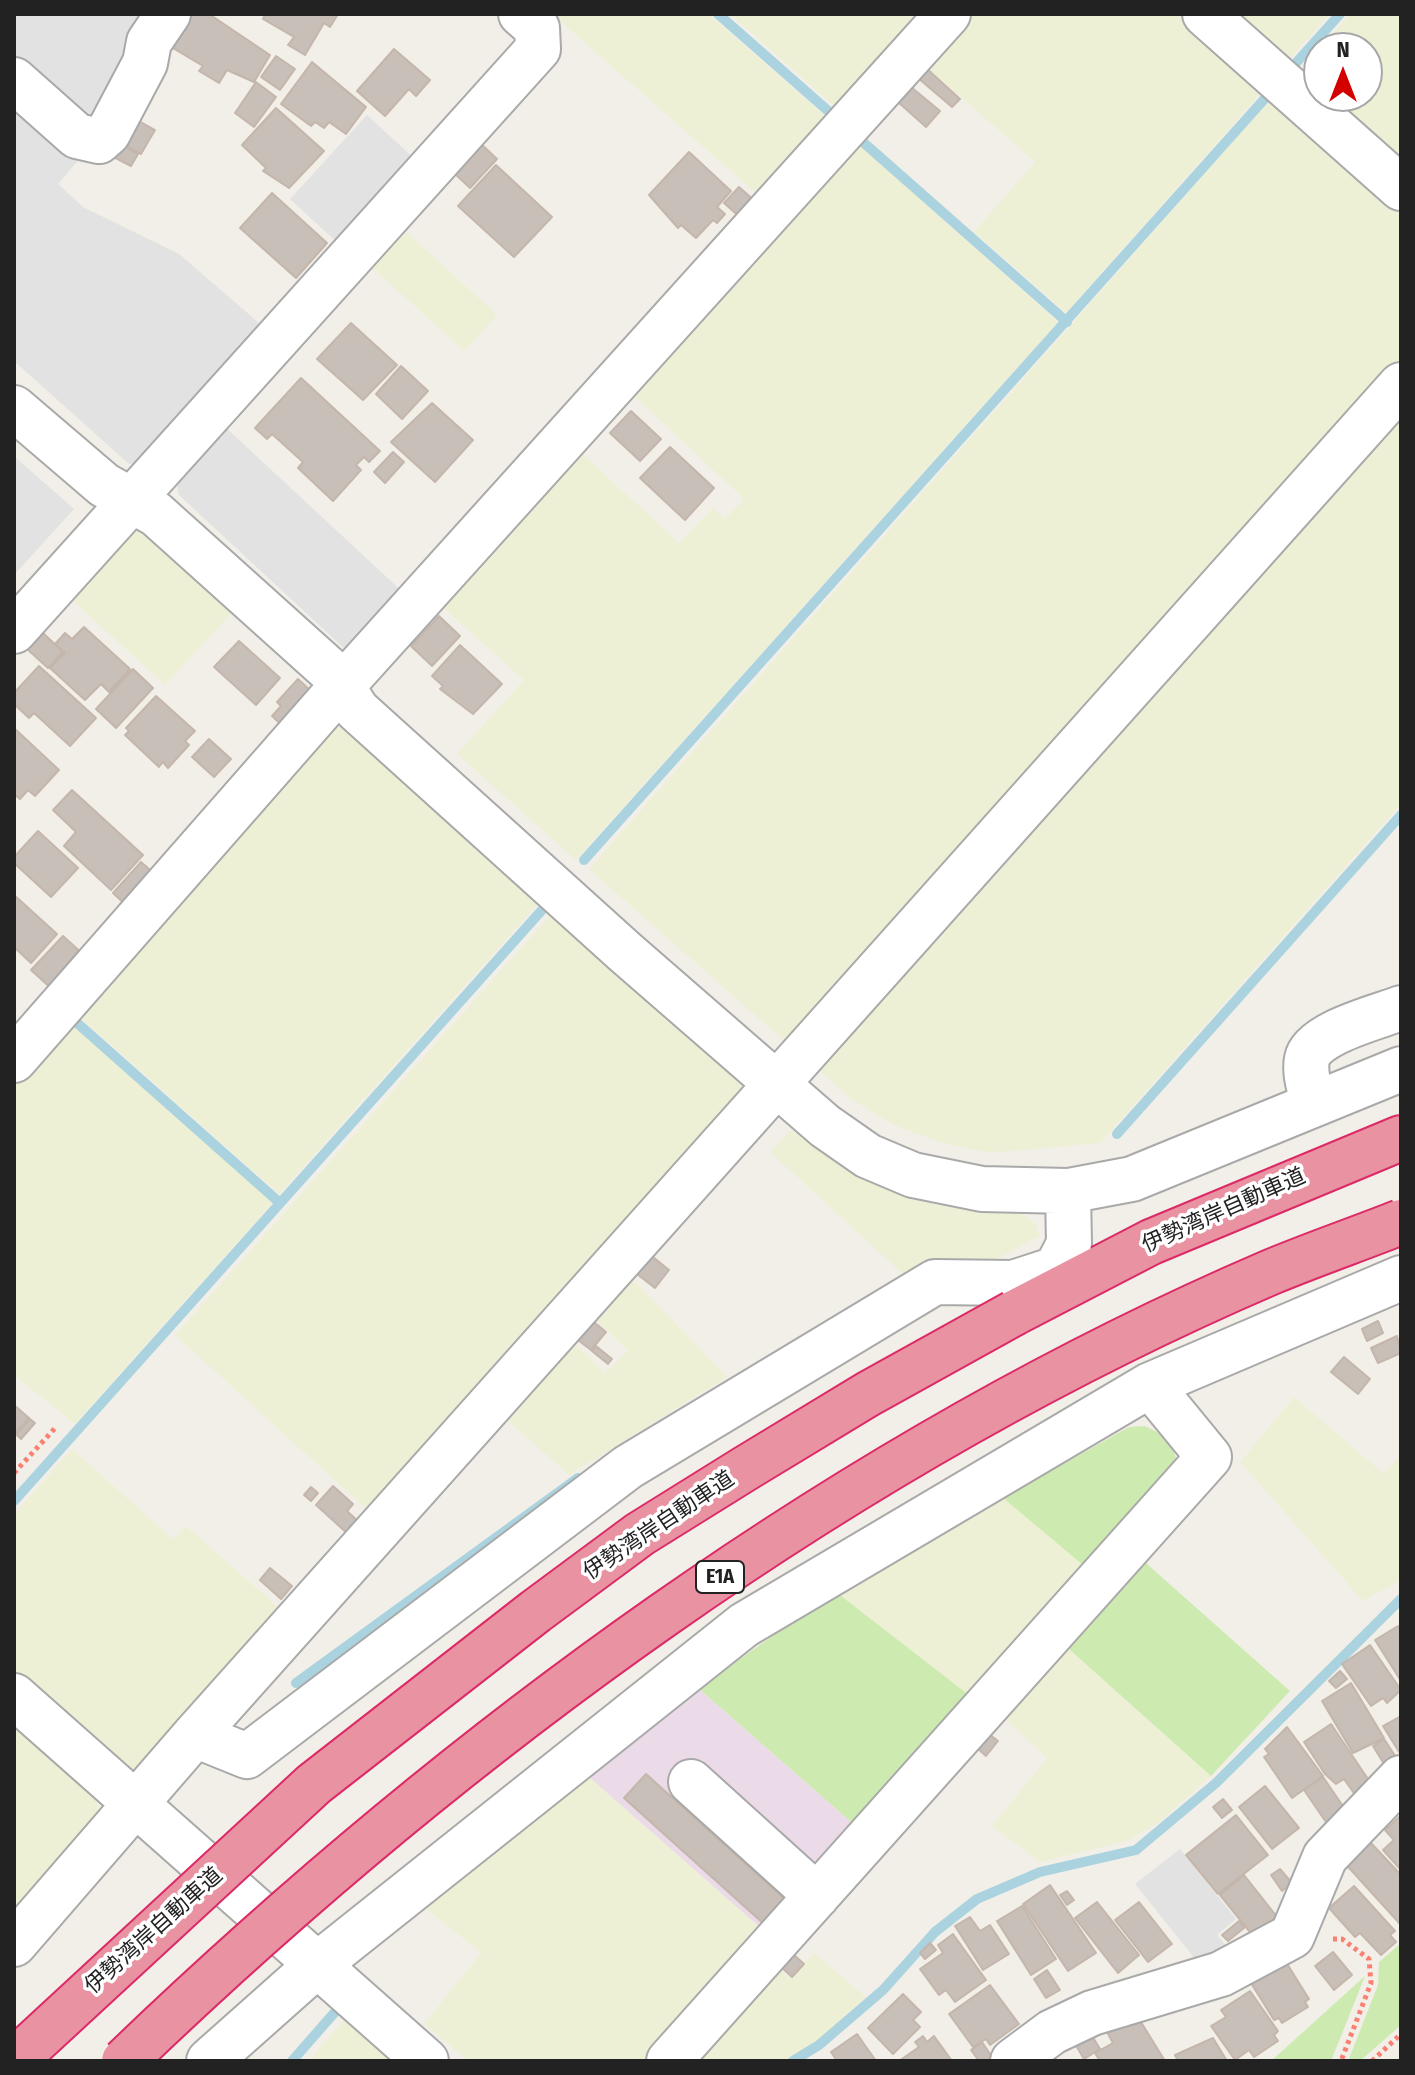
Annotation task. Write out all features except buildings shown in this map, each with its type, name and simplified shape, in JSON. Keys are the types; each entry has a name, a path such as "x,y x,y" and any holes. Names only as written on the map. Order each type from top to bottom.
{"highway":[{"name":"伊勢湾岸自動車道","path":"14,2061 314,1784 640,1534 868,1394 1014,1313 1151,1242 1401,1138"},
{"name":"E1A","path":"124,2061 296,1901 482,1750 674,1608 822,1508 973,1421 1126,1341 1271,1272 1401,1222"}],"street":[{"path":"14,80 77,136 99,141 108,133 145,63 149,42 168,14"},
{"path":"14,631 538,49 537,28 521,14"},
{"path":"14,1060 341,687 948,14"},
{"path":"1205,14 1401,188"},
{"path":"14,1944 195,1735 1401,385"},
{"path":"14,408 104,485 156,514 335,675 357,710 380,731 825,1126 868,1156 913,1175 982,1189 1068,1191 1132,1179 1401,1069"},
{"path":"1313,1103 1306,1075 1307,1055 1319,1041 1401,1008"},
{"path":"195,1735 247,1756 628,1467 935,1282 1013,1283 1056,1269 1069,1244 1068,1191"},
{"path":"209,2061 317,1965 744,1625 1150,1385 1401,1278"},
{"path":"669,2061 1209,1457 1150,1385"},
{"path":"14,1696 426,2061"},
{"path":"1013,2061 1052,2032 1092,2013 1221,1974 1292,1936 1325,1857 1401,1778"},
{"path":"691,1782 817,1896"}],"path":[{"path":"14,1473 57,1426"},
{"path":"1292,1936 1342,1939 1369,1959 1371,1983 1341,2061"},
{"path":"1372,2061 1401,2034"}],"shaded area":[{"path":"14,14 160,14 86,129 14,64"},
{"path":"14,95 82,156 58,184 83,207 179,254 266,329 145,463 129,464 14,361"},
{"path":"367,115 417,161 340,245 290,199"},
{"path":"223,425 408,597 347,651 178,494 177,474"},
{"path":"14,456 74,509 14,575"},
{"path":"698,1688 858,1828 765,1932 582,1771"},
{"path":"1180,1849 1236,1919 1217,1935 1234,1956 1203,1969 1135,1884"}],"green space":[{"path":"552,14 709,14 835,125 766,202"},
{"path":"730,14 932,14 843,114"},
{"path":"967,14 1187,14 1268,85 1066,313 974,232 1035,162 923,64"},
{"path":"1229,14 1330,14 1314,32 1303,32 1303,44 1285,64"},
{"path":"1350,14 1401,14 1401,164 1342,112 1383,112 1383,32 1334,32"},
{"path":"1277,92 1401,201 1401,360 798,1041 782,1039 589,869"},
{"path":"855,141 1058,322 576,860 457,754 524,680 439,604 578,450 679,543 713,508 725,519 744,499 630,392"},
{"path":"401,227 497,315 464,351 367,263"},
{"path":"1401,396 1401,804 1100,1143 990,1153 938,1142 892,1124 851,1099 817,1068"},
{"path":"149,527 236,608 165,685 69,597 133,528"},
{"path":"351,726 544,897 279,1194 75,1013 330,728"},
{"path":"554,911 741,1081 740,1103 373,1515 175,1335"},
{"path":"68,1021 273,1202 75,1424 14,1375 14,1081"},
{"path":"791,1130 863,1179 914,1200 963,1210 1020,1213 1036,1224 1040,1236 995,1260 948,1258 905,1276 770,1152"},
{"path":"625,1271 727,1377 569,1475 498,1412 567,1336 605,1373 628,1351 587,1311"},
{"path":"1294,1397 1383,1473 1401,1456 1401,1580 1363,1601 1240,1462"},
{"path":"1144,1426 1168,1442 1175,1455 1177,1470 1089,1570 1003,1498 1129,1427"},
{"path":"72,1449 173,1539 186,1526 286,1614 142,1776 125,1776 14,1681 14,1514"},
{"path":"1003,1498 1089,1570 974,1699 836,1592"},
{"path":"1138,1556 1290,1691 1211,1776 1061,1642"},
{"path":"836,1592 974,1699 858,1828 698,1688"},
{"path":"1061,1642 1211,1776 1159,1822 1127,1841 1040,1862 992,1826 1047,1758 999,1713"},
{"path":"14,1719 96,1792 98,1819 14,1913"},
{"path":"582,1771 765,1932 649,2061 469,2061 424,2024 481,1953 418,1902"},
{"path":"1401,1943 1401,2025 1360,2061 1348,2061 1378,1985 1379,1962"},
{"path":"814,1953 866,1997 817,2041 786,2061 692,2061 774,1965 791,1979"},
{"path":"1365,1976 1331,2061 1271,2061"},
{"path":"351,2013 406,2061 308,2061"}],"waterway":[{"path":"718,14 835,117"},
{"path":"1295,64 1340,14"},
{"path":"584,860 1268,95"},
{"path":"864,143 1067,322"},
{"path":"1117,1134 1401,815"},
{"path":"14,1501 542,910"},
{"path":"76,1022 280,1203"},
{"path":"296,1683 578,1478"},
{"path":"793,2061 819,2045 883,1990 935,1932 977,1899 1040,1872 1136,1850 1216,1783 1401,1599"},
{"path":"292,2061 335,2012"}]}
